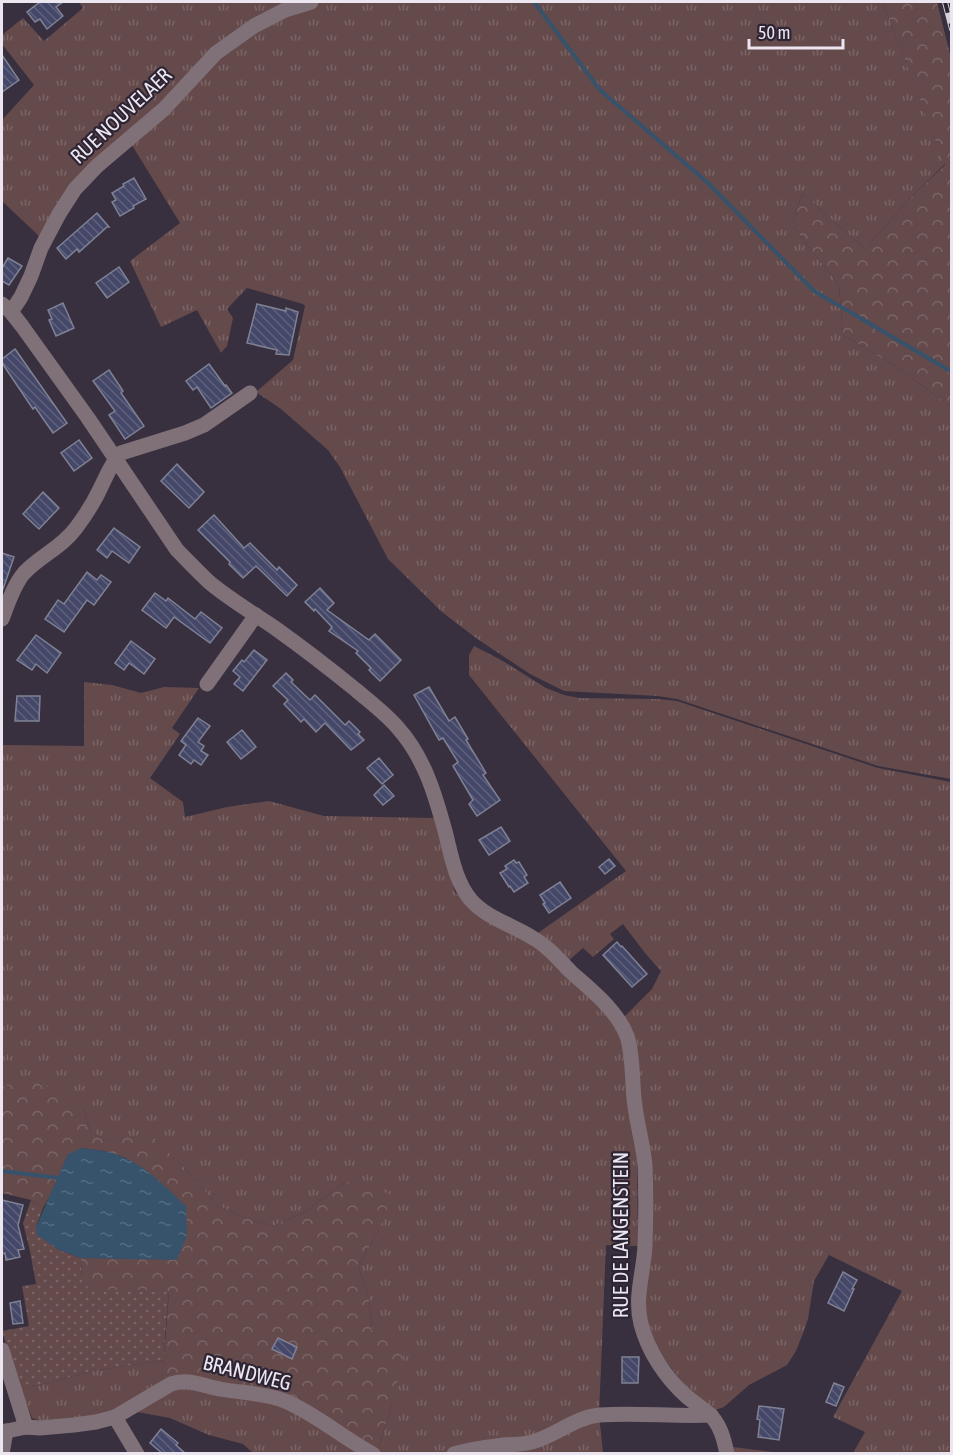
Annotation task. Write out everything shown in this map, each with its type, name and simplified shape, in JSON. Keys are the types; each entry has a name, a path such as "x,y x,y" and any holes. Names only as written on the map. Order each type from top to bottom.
{"street":[{"name":"RUE NOUVELAER","path":"116,459 6,308 21,297 41,248 59,214 75,189 97,166 164,109 216,53 274,15 312,2"},
{"path":"2,619 23,574 61,544 76,528 121,453 204,425 250,393"},
{"name":"RUE DE LANGENSTEIN","path":"116,459 177,550 192,566 233,601 313,655 397,726 411,744 425,770 441,816 456,872 470,898 479,908 537,940 606,1006 622,1026 630,1052 634,1099 645,1166 644,1254 639,1284 641,1324 657,1361 670,1378 686,1396 711,1415"},
{"path":"207,684 256,615"},
{"path":"2,1350 26,1427"},
{"name":"BRANDWEG","path":"4,1432 26,1427 74,1425 115,1417 161,1388 181,1381 192,1381 217,1389 262,1395 283,1401 304,1411 373,1454"},
{"path":"454,1454 478,1448 528,1443 546,1438 587,1417 637,1414 687,1417 711,1415 719,1426 727,1454"},
{"path":"115,1417 137,1454"},
{"path":"2,1454 4,1432"}],"green space":[{"path":"79,2 298,2 217,48 40,237 2,201 2,120 34,85 2,44 2,35 23,18 44,41 83,8"},
{"path":"322,2 884,2 945,164 911,197 865,249 802,193 792,225 839,285 843,335 900,369 951,407 951,779 878,766 677,699 564,691 530,674 442,612 388,559 340,467 328,450 281,409 256,392 293,360 305,306 303,304 247,288 227,309 233,318 227,346 221,353 197,310 161,327 130,261 180,223 130,142 208,64 286,13"},
{"path":"884,2 937,2 952,62 951,407 900,369 843,335 839,285 792,225 802,193 865,249 911,197 945,165"},
{"path":"474,646 546,688 564,695 579,698 677,701 878,768 951,782 951,1453 853,1453 865,1432 833,1417 902,1291 829,1255 814,1281 808,1319 796,1351 787,1365 749,1385 724,1407 712,1411 692,1395 652,1339 644,1311 635,1040 633,1031 623,1018 652,989 661,971 623,924 610,934 614,939 593,957 583,948 568,961 538,933 626,871 469,675 469,655"},
{"path":"84,682 112,685 141,693 164,687 199,688 172,728 180,734 150,778 183,802 185,817 227,807 269,801 324,816 435,818 455,892 473,909 540,947 605,1009 624,1037 637,1160 638,1246 606,1245 599,1415 603,1453 454,1453 463,1450 446,1454 377,1453 392,1405 372,1331 369,1297 358,1266 379,1230 345,1182 305,1212 273,1226 243,1217 217,1205 183,1166 150,1135 103,1140 89,1128 84,1109 7,1085 2,1087 2,745 84,746"},
{"path":"35,1081 70,1097 84,1109 89,1128 103,1140 150,1134 183,1166 217,1205 243,1217 273,1226 305,1212 345,1182 371,1185 392,1196 379,1230 358,1266 369,1297 372,1331 390,1333 405,1350 392,1405 377,1453 304,1411 162,1382 169,1291 89,1290 82,1280 81,1258 177,1259 149,1172 124,1157 82,1148 43,1208 31,1200 2,1193 2,1087"},
{"path":"31,1200 43,1208 36,1227 57,1249 81,1258 82,1280 89,1289 169,1291 164,1360 92,1371 21,1390 2,1331 29,1326 22,1286 36,1284 23,1223"},
{"path":"164,1360 162,1382 112,1411 96,1417 42,1422 32,1418 21,1390 92,1371"},
{"path":"182,1387 276,1404 292,1411 361,1453 253,1453 243,1444 209,1435 170,1418 132,1411"},
{"path":"725,1446 781,1453 727,1453"}],"water":[{"path":"82,1148 113,1153 141,1166 186,1206 187,1236 177,1260 81,1258 57,1249 37,1235 36,1227 68,1154"}],"building":[{"path":"40,2 63,2 56,7 63,16 47,29 40,19 35,22 27,12"},
{"path":"2,55 19,80 2,92"},
{"path":"134,178 146,199 120,216 112,202 116,200 112,193"},
{"path":"97,213 109,227 79,252 77,249 66,259 57,248"},
{"path":"8,258 22,266 9,285 2,281 2,268"},
{"path":"119,267 129,282 107,298 96,283"},
{"path":"63,303 74,328 56,336 49,320 52,319 48,310"},
{"path":"257,304 298,312 289,355 276,354 277,350 247,343"},
{"path":"15,349 67,423 53,433 35,407 33,409 2,363 2,359"},
{"path":"209,364 232,393 211,408 197,387 193,390 186,381"},
{"path":"109,370 123,391 121,393 144,426 125,439 109,415 115,411 93,381"},
{"path":"79,440 92,458 74,471 61,453"},
{"path":"177,464 204,492 189,508 161,481"},
{"path":"43,492 59,508 39,529 23,514"},
{"path":"214,515 244,548 250,543 277,570 279,567 297,585 287,596 256,566 243,578 198,530"},
{"path":"114,528 140,547 129,563 112,551 107,558 97,550"},
{"path":"2,553 14,557 3,589 2,588"},
{"path":"87,572 97,580 101,575 111,582 94,605 87,600 64,632 45,619 58,600 64,604"},
{"path":"320,588 334,603 327,610 369,640 375,634 401,660 380,681 356,653 358,651 329,631 332,627 305,602"},
{"path":"155,593 166,601 168,598 195,619 201,612 222,628 210,643 174,617 166,628 142,610"},
{"path":"36,635 61,653 47,673 36,664 32,670 17,660"},
{"path":"131,641 155,659 144,674 129,663 124,670 115,663"},
{"path":"254,650 267,660 243,691 234,684 240,677 233,671"},
{"path":"286,673 293,680 291,682 310,700 315,695 345,725 349,721 360,732 358,734 364,740 351,750 325,723 316,732 304,719 301,722 284,704 288,700 273,686"},
{"path":"429,687 449,721 455,717 486,773 483,775 500,800 477,816 469,804 473,800 453,766 458,762 443,738 439,740 414,695"},
{"path":"17,696 40,696 39,721 15,721"},
{"path":"198,718 210,726 198,742 204,746 201,751 208,755 201,765 194,760 191,764 179,755 186,745 181,741"},
{"path":"242,730 256,747 241,759 227,742"},
{"path":"379,758 393,775 382,784 367,768"},
{"path":"384,785 394,796 383,805 374,795"},
{"path":"501,827 510,841 489,855 479,840"},
{"path":"609,859 615,866 605,874 599,867"},
{"path":"514,860 516,863 519,862 527,875 524,877 528,883 514,892 500,873 507,869 505,866"},
{"path":"560,882 571,898 549,913 540,895"},
{"path":"617,942 647,974 632,987 603,955"},
{"path":"2,1200 23,1205 18,1225 24,1249 18,1250 20,1257 6,1260 5,1253 2,1254"},
{"path":"843,1272 857,1280 844,1311 828,1303"},
{"path":"20,1301 23,1323 13,1324 10,1303"},
{"path":"278,1338 297,1347 292,1359 272,1349"},
{"path":"622,1357 639,1357 638,1383 622,1383"},
{"path":"834,1383 844,1387 836,1406 826,1402"},
{"path":"759,1406 784,1409 779,1440 758,1437"},
{"path":"161,1429 178,1443 176,1445 186,1454 163,1454 150,1443"}],"waterway":[{"path":"534,2 600,90 708,183 814,291 952,372"},
{"path":"2,1171 58,1178"}],"railway":[{"path":"945,2 952,29"}]}
